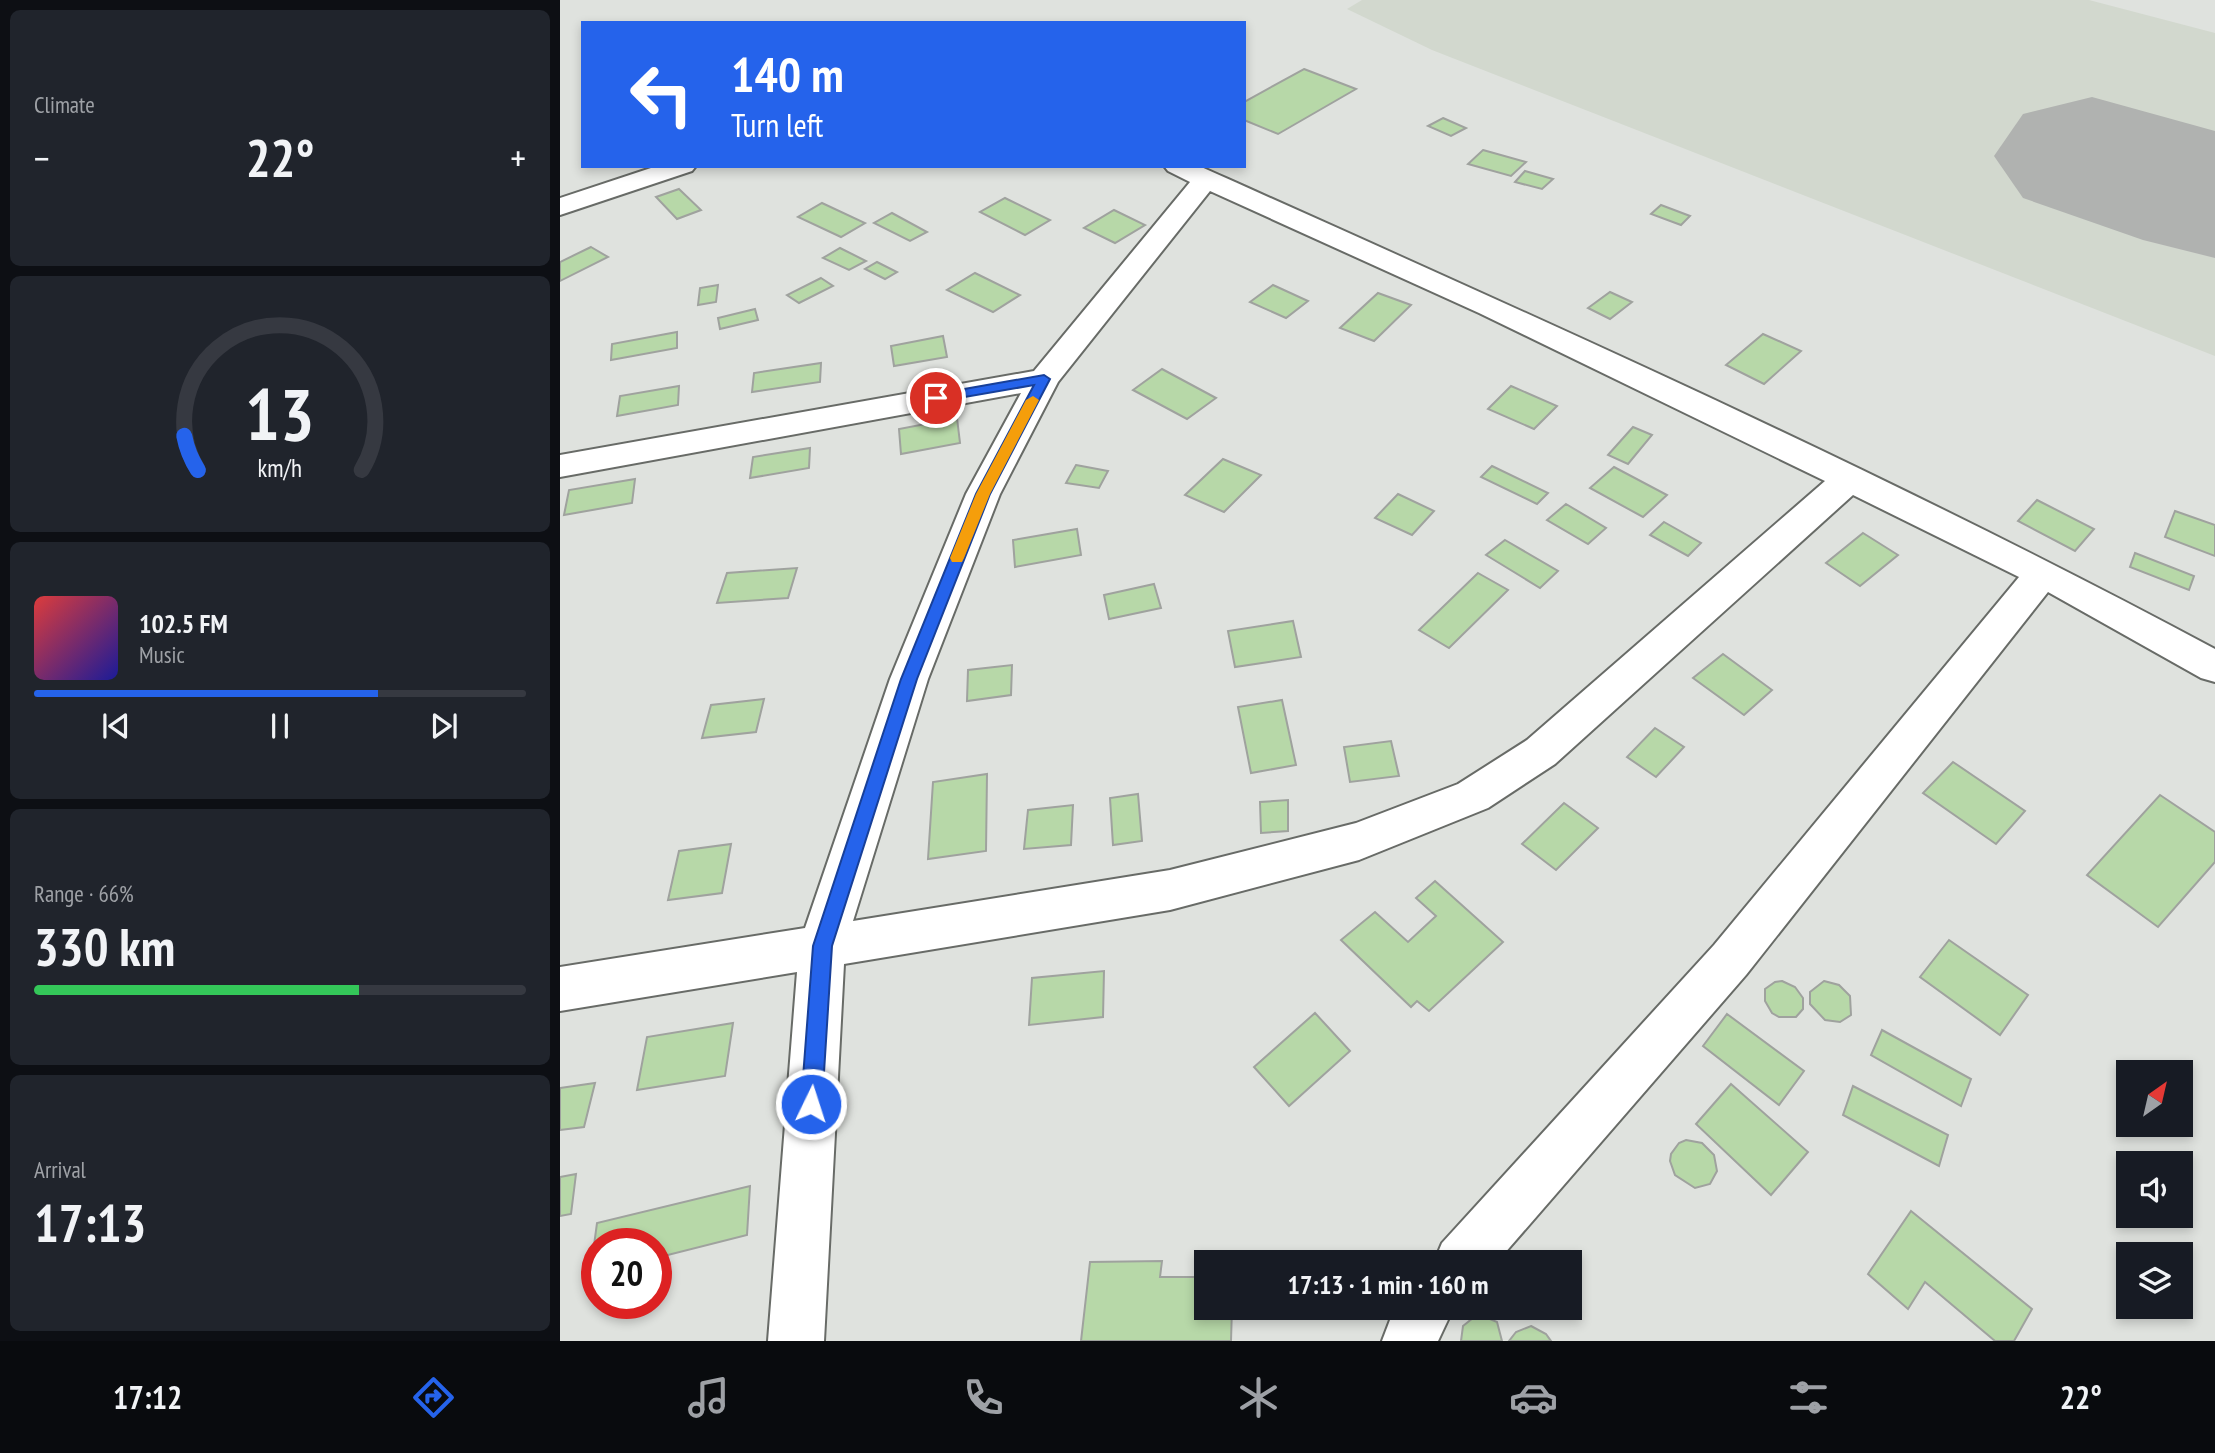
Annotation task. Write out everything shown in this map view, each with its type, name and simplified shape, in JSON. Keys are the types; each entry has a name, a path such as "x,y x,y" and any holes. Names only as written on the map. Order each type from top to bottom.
{"street":[{"path":"560,207 678,168"},
{"path":"796,1341 822,946 909,679 983,494 1044,379 1191,173 1489,307 1849,479 2043,573 2215,667"},
{"path":"560,466 1044,379"},
{"path":"560,989 1170,890 1359,841 1473,796 1541,752 1849,479"},
{"path":"1472,1250 1730,960 2043,573"},
{"path":"1410,1341 1418,1320"}],"shaded area":[{"path":"1362,0 2089,0 2215,33 2215,356 1432,50 1347,9"}],"building":[{"path":"1304,69 1356,89 1278,134 1246,121 1246,101"},
{"path":"1443,118 1466,128 1451,136 1428,126"},
{"path":"1483,150 1526,162 1511,176 1468,164"},
{"path":"1525,171 1553,179 1542,189 1515,182"},
{"path":"679,189 701,210 677,219 656,197"},
{"path":"1005,198 1050,220 1025,235 980,212"},
{"path":"822,203 865,223 841,237 798,217"},
{"path":"1661,205 1690,216 1681,225 1651,214"},
{"path":"1114,210 1145,225 1115,243 1084,228"},
{"path":"892,213 927,232 910,241 874,223"},
{"path":"591,247 608,257 560,281 560,262"},
{"path":"840,248 866,261 849,270 823,258"},
{"path":"877,262 897,272 885,279 865,269"},
{"path":"975,273 1020,295 993,312 947,290"},
{"path":"821,278 833,286 799,303 787,295"},
{"path":"718,285 716,302 698,305 700,288"},
{"path":"1273,285 1308,301 1286,318 1250,302"},
{"path":"1610,292 1632,302 1610,319 1588,308"},
{"path":"1378,293 1411,305 1374,341 1340,328"},
{"path":"755,309 758,320 720,329 718,318"},
{"path":"677,332 677,348 611,360 612,344"},
{"path":"1763,334 1801,351 1764,384 1726,365"},
{"path":"943,336 947,357 894,366 891,346"},
{"path":"821,363 820,382 752,392 754,373"},
{"path":"1162,369 1216,398 1187,419 1133,390"},
{"path":"679,386 678,405 617,416 620,396"},
{"path":"1511,386 1557,406 1534,429 1488,409"},
{"path":"957,418 960,443 901,454 899,429"},
{"path":"1633,427 1652,435 1628,464 1608,455"},
{"path":"810,448 809,468 750,478 753,457"},
{"path":"1223,459 1261,475 1224,512 1185,495"},
{"path":"1076,465 1108,471 1099,488 1066,483"},
{"path":"1492,466 1548,493 1537,504 1481,477"},
{"path":"1614,467 1667,495 1643,517 1590,488"},
{"path":"635,479 632,503 564,515 569,490"},
{"path":"1398,494 1434,511 1412,535 1375,518"},
{"path":"2037,500 2094,529 2075,551 2018,521"},
{"path":"1566,504 1606,528 1588,544 1547,520"},
{"path":"2175,511 2215,525 2215,556 2165,537"},
{"path":"1664,522 1701,543 1688,556 1650,535"},
{"path":"1077,529 1081,555 1015,567 1013,540"},
{"path":"1863,533 1898,555 1860,586 1826,563"},
{"path":"1505,540 1558,571 1540,588 1486,555"},
{"path":"2135,553 2194,576 2189,590 2130,567"},
{"path":"797,568 788,598 717,603 727,573"},
{"path":"1478,573 1508,590 1449,648 1419,630"},
{"path":"1154,584 1161,608 1109,619 1104,595"},
{"path":"1293,621 1301,657 1235,667 1228,631"},
{"path":"1723,654 1772,690 1744,715 1693,678"},
{"path":"1012,665 1011,695 967,701 968,670"},
{"path":"764,699 756,732 702,738 711,705"},
{"path":"1282,700 1296,765 1251,773 1238,707"},
{"path":"1655,728 1684,747 1656,777 1627,757"},
{"path":"1391,741 1399,776 1350,782 1344,747"},
{"path":"1953,762 2025,811 1996,844 1923,793"},
{"path":"987,774 986,851 928,859 933,782"},
{"path":"1138,794 1142,841 1113,845 1110,798"},
{"path":"2160,795 2215,832 2215,862 2158,927 2087,875"},
{"path":"1288,800 1288,831 1261,833 1260,802"},
{"path":"1564,803 1598,828 1556,870 1522,844"},
{"path":"1073,805 1071,845 1024,849 1028,810"},
{"path":"731,844 722,893 668,900 679,851"},
{"path":"1435,881 1503,942 1429,1011 1417,1001 1411,1007 1341,940 1375,912 1408,942 1436,916 1416,898"},
{"path":"1949,940 2028,995 2000,1035 1920,977"},
{"path":"1104,971 1103,1017 1029,1025 1032,978"},
{"path":"1782,981 1795,987 1803,998 1803,1009 1796,1017 1779,1017 1772,1013 1765,1001 1765,989"},
{"path":"1824,981 1839,985 1850,996 1851,1015 1840,1022 1825,1020 1810,1004 1810,992"},
{"path":"1315,1013 1350,1051 1289,1106 1254,1067"},
{"path":"1727,1014 1804,1071 1779,1105 1703,1046"},
{"path":"733,1023 725,1076 637,1090 647,1037"},
{"path":"1882,1030 1971,1079 1961,1106 1871,1055"},
{"path":"595,1083 584,1127 560,1130 560,1088"},
{"path":"1731,1084 1808,1152 1771,1195 1696,1124"},
{"path":"1853,1086 1948,1135 1939,1166 1843,1115"},
{"path":"1686,1140 1702,1143 1714,1155 1717,1171 1710,1184 1695,1188 1675,1175 1670,1161 1671,1154 1679,1143"},
{"path":"576,1174 571,1214 560,1216 560,1177"},
{"path":"750,1186 747,1235 672,1254 672,1228 596,1228 597,1223"},
{"path":"1911,1211 2032,1309 2014,1341 1995,1341 1925,1282 1908,1309 1868,1274"},
{"path":"1162,1261 1160,1277 1194,1277 1194,1320 1232,1320 1231,1341 1081,1341 1090,1262"},
{"path":"1470,1320 1492,1320 1497,1322 1502,1341 1461,1341 1463,1326"},
{"path":"1531,1326 1546,1334 1551,1341 1509,1341 1516,1332"}],"runway":[{"path":"2092,156 2215,197"}],"slow traffic":[{"path":"957,558 983,494 1033,400"}],"route":[{"path":"811,1104 822,946 909,679 983,494 1044,379 936,398"}]}
